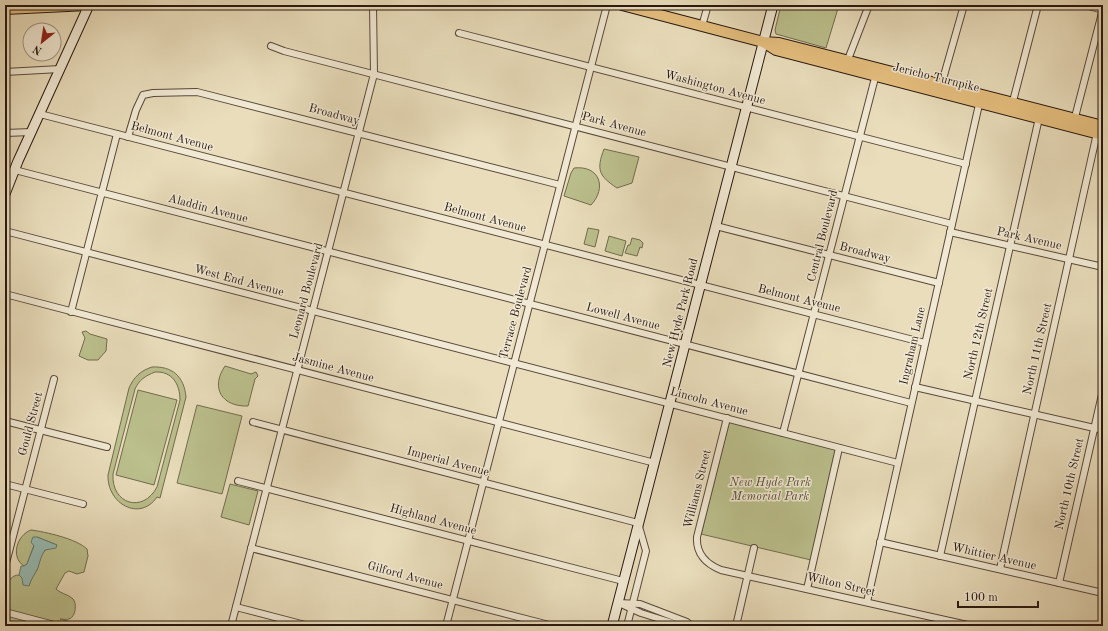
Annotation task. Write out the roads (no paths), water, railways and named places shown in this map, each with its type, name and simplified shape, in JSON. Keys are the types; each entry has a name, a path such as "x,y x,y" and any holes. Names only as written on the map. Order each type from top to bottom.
{"main road":[{"path":"5,8 88,5 5,194"},
{"name":"Jericho Turnpike","path":"622,5 644,8 702,26 763,42 776,50 846,64 1012,107 1059,115 1074,123"},
{"name":"New Hyde Park Road","path":"612,626 773,5"},
{"name":"Jericho Turnpike","path":"1012,107 1039,118 1074,123 1101,131"},
{"path":"1039,118 1041,115 1054,118 1059,115"}],"street":[{"name":"Leonard Boulevard","path":"231,626 374,74 373,5"},
{"name":"Terrace Boulevard","path":"446,626 607,5"},
{"path":"702,26 708,5"},
{"path":"846,64 869,5"},
{"path":"940,89 964,5"},
{"path":"1012,107 1038,5"},
{"path":"1074,123 1103,9 1085,5"},
{"name":"Washington Avenue","path":"459,33 966,164"},
{"name":"Park Avenue","path":"271,46 284,51 952,224"},
{"path":"5,72 60,69"},
{"name":"Central Boulevard","path":"783,433 877,72"},
{"name":"Broadway","path":"128,137 136,110 143,95 186,91 205,93 560,185"},
{"name":"Ingraham Lane","path":"867,602 980,99"},
{"name":"Belmont Avenue","path":"40,114 925,343"},
{"name":"North 12th Street","path":"940,556 1039,118"},
{"name":"North 11th Street","path":"1000,569 1070,259 1101,131"},
{"path":"5,134 32,132"},
{"path":"71,312 117,134"},
{"name":"Aladdin Avenue","path":"15,170 376,264"},
{"name":"Broadway","path":"716,226 939,284"},
{"name":"West End Avenue","path":"5,231 514,363"},
{"name":"Park Avenue","path":"950,232 1103,266"},
{"name":"Lowell Avenue","path":"376,264 912,403"},
{"name":"Jasmine Avenue","path":"5,294 655,463"},
{"name":"Lincoln Avenue","path":"514,363 898,463"},
{"name":"Gould Street","path":"5,567 7,548 25,489 54,379"},
{"path":"915,387 1103,430"},
{"name":"North 10th Street","path":"1059,583 1103,390"},
{"name":"Williams Street","path":"706,562 702,558 698,549 697,537 727,418"},
{"path":"5,421 107,447"},
{"name":"Imperial Avenue","path":"253,422 638,523"},
{"path":"807,589 839,448"},
{"name":"Highland Avenue","path":"238,481 623,581"},
{"path":"5,484 83,504"},
{"path":"627,626 646,551 638,523"},
{"name":"Whittier Avenue","path":"880,542 1103,593"},
{"name":"Gilford Avenue","path":"252,548 553,626"},
{"path":"736,626 754,548"},
{"name":"Wilton Street","path":"706,562 721,570 972,626"},
{"path":"618,603 640,604 687,622 692,626"},
{"path":"618,603 631,610 682,626"},
{"path":"236,607 309,626"},
{"path":"5,612 58,626"}],"water":[{"path":"33,537 37,537 57,545 56,548 45,550 29,586 23,585 22,578 19,575 21,566 27,564 34,546 31,542"}],"park label":[{"name":"New Hyde Park Memorial Park","path":"770,490"}]}
